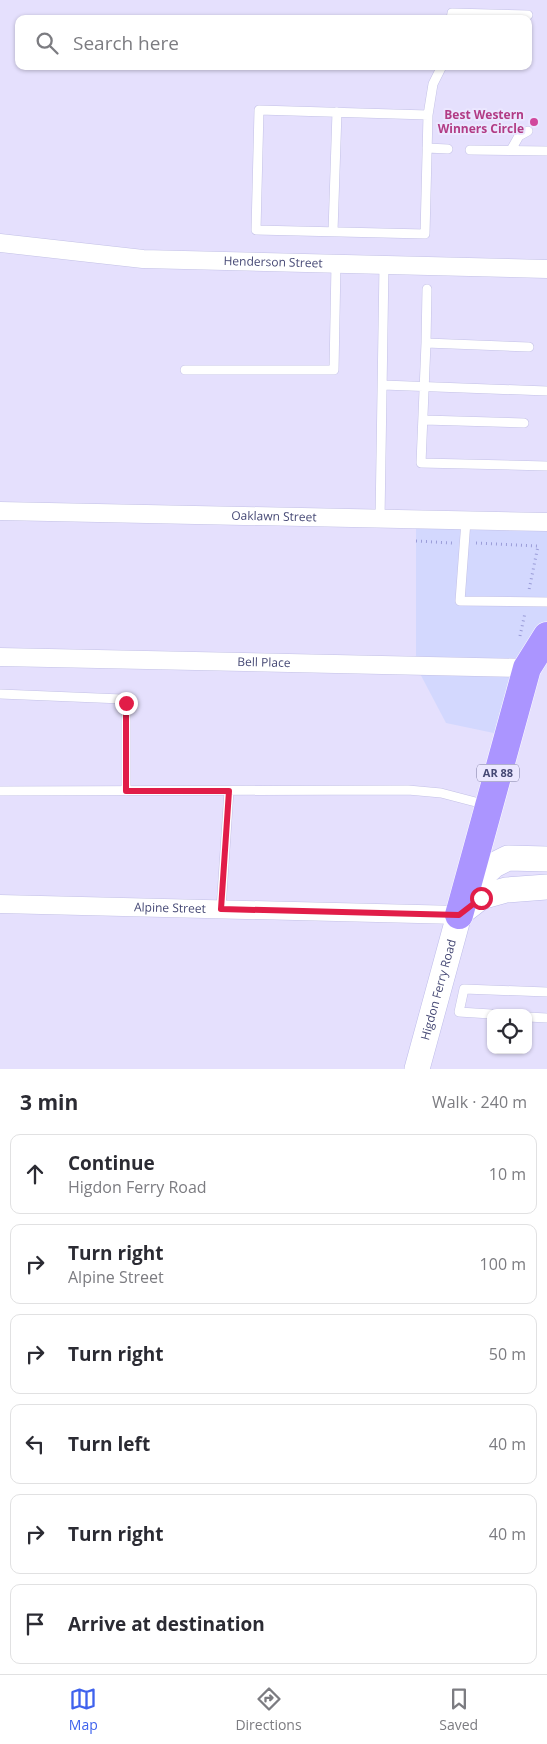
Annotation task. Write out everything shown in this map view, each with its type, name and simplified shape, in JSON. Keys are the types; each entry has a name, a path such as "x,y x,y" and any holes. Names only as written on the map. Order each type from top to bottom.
{"main road":[{"name":"AR 88","path":"459,915 489,805 521,668 547,636"},
{"name":"Higdon Ferry Road","path":"418,1069 459,915 481,877 494,865 508,858 547,859"},
{"path":"459,915 481,898 506,890 547,887"}],"street":[{"name":"Henderson Street","path":"0,243 143,260 547,270"},
{"name":"Oaklawn Street","path":"0,511 547,522"},
{"name":"Bell Place","path":"0,657 521,668"},
{"name":"Alpine Street","path":"0,904 459,915"}],"lane":[{"path":"452,15 452,13 528,14"},
{"path":"428,115 259,110 256,230 425,234 428,115 433,84 440,70"},
{"path":"333,231 337,112"},
{"path":"511,150 519,136 528,131"},
{"path":"427,148 448,148"},
{"path":"470,150 547,151"},
{"path":"185,370 334,370 336,264"},
{"path":"380,519 384,265"},
{"path":"428,289 421,463 547,466"},
{"path":"426,343 530,347"},
{"path":"383,385 547,391"},
{"path":"424,420 524,422"},
{"path":"466,521 460,602 547,602"},
{"path":"0,694 122,699 126,703 126,791"},
{"path":"0,791 408,790 441,793 489,805"},
{"path":"221,909 229,791"},
{"path":"487,1014 459,1012 464,989 547,992"},
{"path":"532,1017 547,1018"}],"path":[{"path":"416,541 538,546 527,602 521,668"}],"shaded area":[{"path":"416,520 547,522 547,636 508,736 446,723 416,666"}],"place":[{"name":"Best Western Winners Circle","path":"534,122"}],"route":[{"path":"126,703 126,791 229,791 221,909 459,915 481,898"}]}
